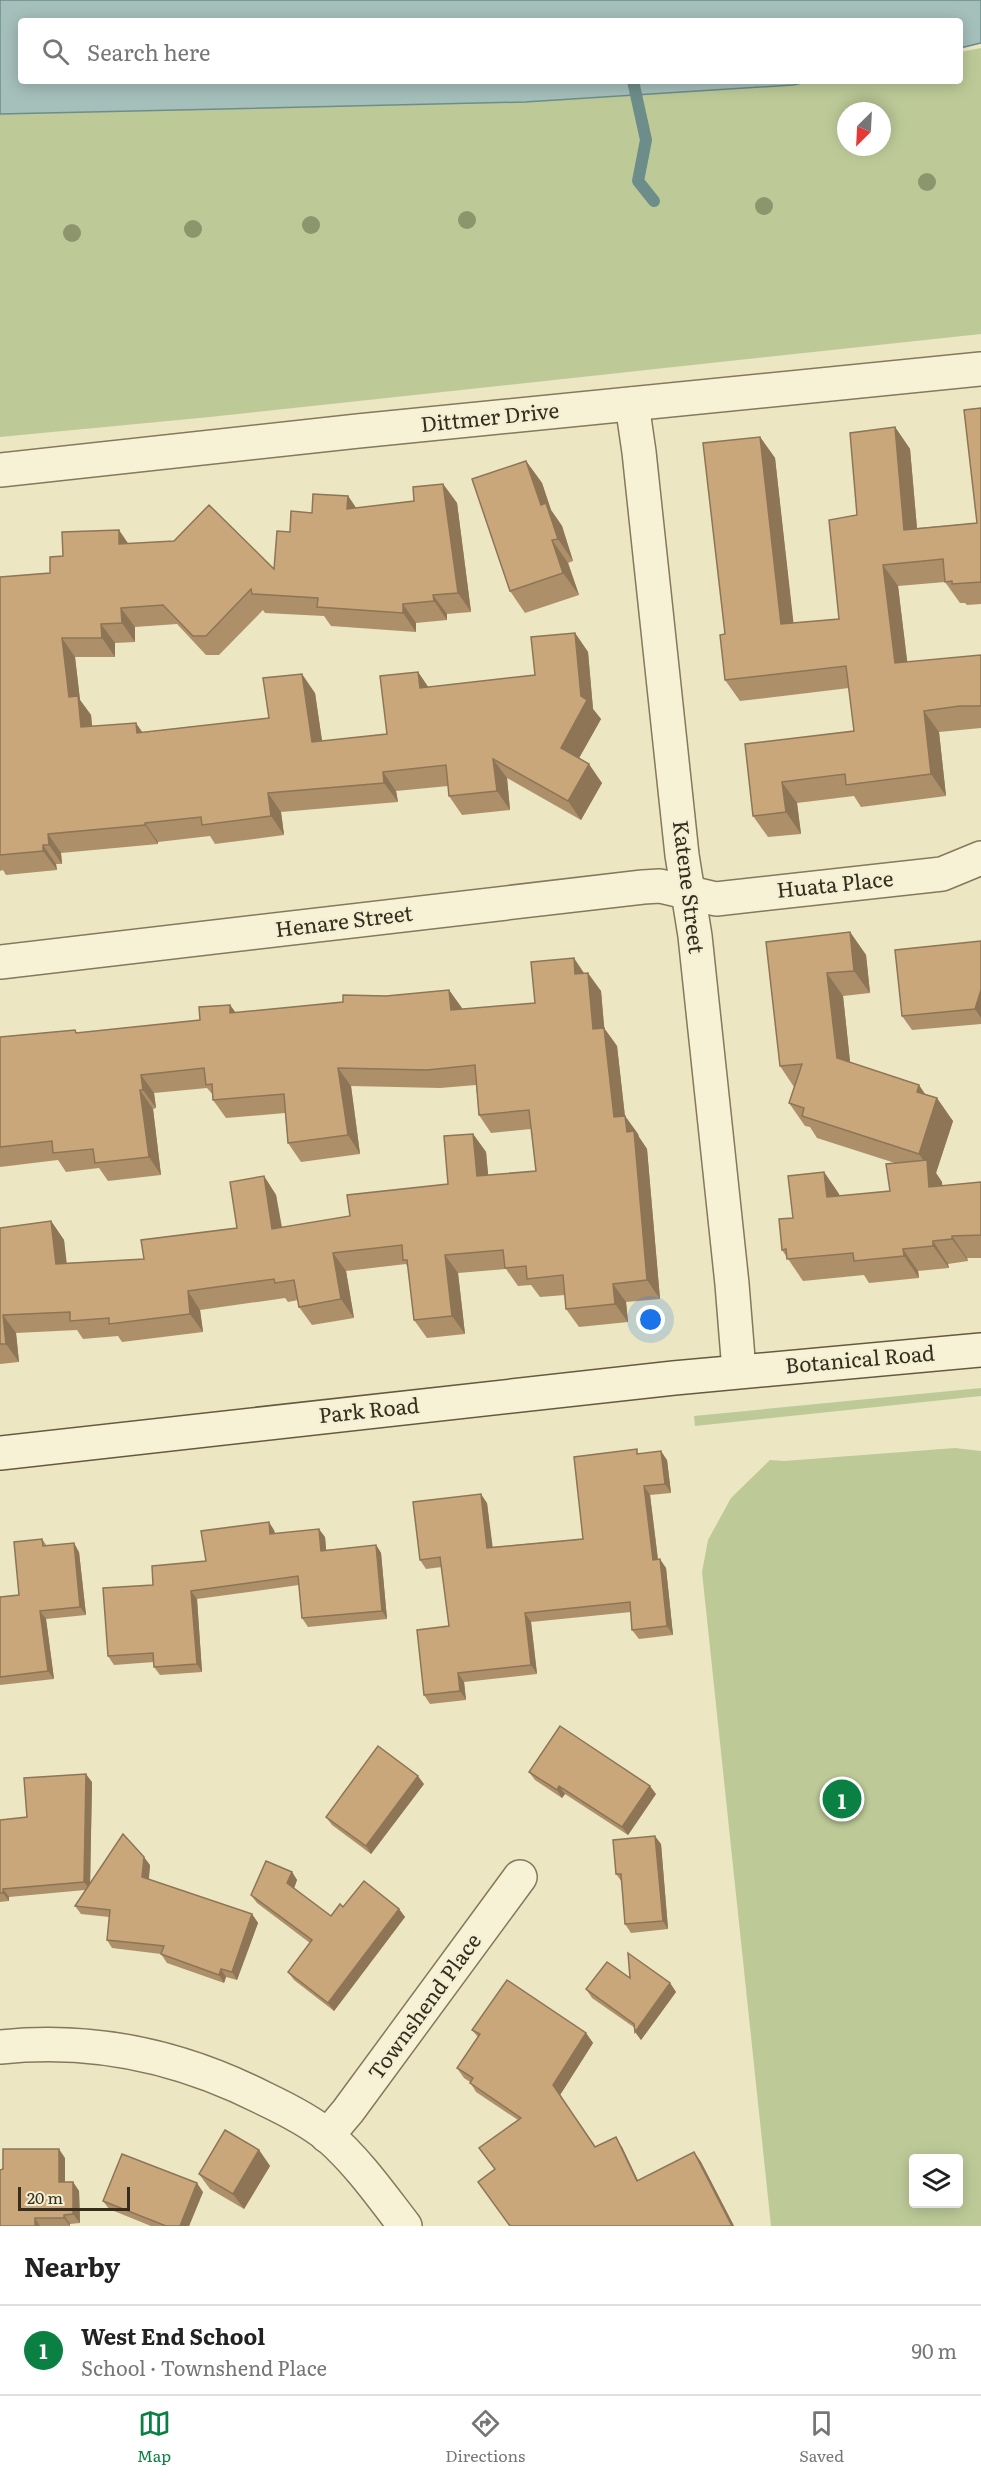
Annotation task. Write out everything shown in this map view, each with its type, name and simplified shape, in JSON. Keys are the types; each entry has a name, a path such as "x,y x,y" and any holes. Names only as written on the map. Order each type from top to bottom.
{"street":[{"name":"Dittmer Drive","path":"0,470 981,369"},
{"name":"Katene Street","path":"632,404 696,947 731,1273 739,1371"},
{"name":"Huata Place","path":"688,893 716,899 942,874 981,858"},
{"name":"Henare Street","path":"0,962 643,887 660,886 688,893"},
{"name":"Botanical Road","path":"739,1371 981,1350"},
{"name":"Park Road","path":"0,1453 739,1371"},
{"name":"Townshend Place","path":"327,2136 348,2111 520,1877"},
{"path":"0,2047 80,2044 136,2053 189,2066 236,2084 282,2108 327,2136 370,2180 405,2226"}],"green space":[{"path":"981,48 981,334 210,417 0,437 0,114 525,102 798,84 963,84 963,51"},
{"path":"981,1388 981,1396 695,1426 694,1416"},
{"path":"955,1448 981,1451 981,2226 771,2226 702,1572 708,1540 731,1498 770,1460 784,1461"}],"water":[{"path":"0,0 981,0 981,43 963,47 963,18 18,18 18,84 798,84 525,102 0,114"}],"building":[{"path":"981,408 981,582 952,584 952,581 945,582 943,559 883,565 895,663 981,655 981,706 960,706 924,711 931,774 846,785 845,774 782,782 786,812 753,816 745,744 854,731 846,666 725,680 720,635 725,634 703,443 760,437 781,624 839,619 829,520 857,515 850,433 895,427 904,530 977,523 964,410"},
{"path":"526,461 541,505 546,503 558,539 552,540 563,573 510,591 472,479"},
{"path":"443,484 458,593 433,595 434,601 403,604 403,613 317,607 318,598 252,594 251,589 206,636 193,636 163,605 121,608 122,623 101,624 102,638 62,638 69,697 78,696 81,727 136,723 137,733 269,718 263,678 302,674 312,742 387,734 380,676 418,672 420,688 535,675 531,637 575,633 581,696 587,700 561,748 589,764 568,801 493,759 497,791 449,796 446,765 383,772 384,783 268,793 271,816 202,825 201,817 48,834 49,845 43,845 43,851 0,855 0,577 50,573 50,557 63,556 62,532 119,530 119,544 174,541 209,505 274,569 277,531 290,532 291,511 312,513 313,494 348,496 347,509 414,501 413,487"},
{"path":"850,932 854,971 827,973 837,1058 919,1085 917,1092 937,1098 919,1154 802,1116 804,1108 789,1103 802,1064 780,1066 766,942"},
{"path":"981,941 981,990 975,1009 902,1016 895,950"},
{"path":"574,958 575,974 588,973 593,1029 604,1028 614,1117 625,1116 627,1132 634,1131 647,1280 613,1284 615,1304 566,1309 563,1275 527,1279 526,1266 505,1268 503,1250 445,1255 452,1316 414,1320 407,1260 403,1260 402,1245 333,1253 341,1299 299,1307 294,1280 275,1283 274,1279 188,1291 190,1314 109,1324 109,1318 70,1321 70,1312 3,1315 6,1344 0,1344 0,1228 51,1221 56,1264 144,1259 141,1240 237,1228 230,1182 264,1176 272,1229 350,1216 347,1195 448,1184 444,1136 473,1134 477,1176 536,1171 529,1110 479,1115 475,1065 427,1070 338,1068 348,1135 288,1143 284,1094 213,1100 212,1084 206,1085 204,1068 141,1075 143,1090 140,1090 149,1157 95,1163 93,1149 53,1153 52,1141 0,1147 0,1037 75,1030 76,1033 200,1020 199,1007 230,1005 230,1013 343,1002 343,995 386,996 449,990 451,1010 535,1003 531,962"},
{"path":"927,1160 929,1187 981,1182 981,1235 952,1236 952,1239 933,1241 933,1246 903,1249 904,1256 854,1261 853,1253 787,1259 786,1249 782,1250 779,1219 793,1218 788,1176 824,1172 827,1197 890,1191 886,1164"},
{"path":"637,1449 637,1454 661,1451 665,1484 644,1486 653,1560 660,1559 667,1626 632,1630 630,1602 525,1613 531,1665 458,1673 460,1691 424,1695 417,1630 449,1626 440,1557 420,1560 413,1502 481,1494 487,1548 583,1539 574,1457"},
{"path":"269,1522 270,1534 319,1529 321,1551 376,1545 382,1611 302,1618 298,1576 191,1591 197,1664 154,1667 153,1653 108,1656 103,1588 153,1585 152,1566 206,1561 201,1531"},
{"path":"42,1539 43,1546 74,1543 80,1607 40,1611 48,1671 0,1677 0,1597 19,1595 14,1542"},
{"path":"560,1726 650,1786 622,1827 559,1786 557,1790 529,1772"},
{"path":"378,1746 418,1776 366,1846 326,1817"},
{"path":"86,1774 84,1882 3,1889 3,1893 0,1893 0,1820 27,1817 24,1778"},
{"path":"123,1834 144,1857 142,1877 252,1914 232,1972 221,1969 219,1975 161,1954 164,1946 107,1940 110,1910 75,1906"},
{"path":"655,1836 663,1921 625,1924 621,1874 616,1874 613,1840"},
{"path":"266,1861 292,1872 287,1883 331,1916 340,1904 343,1907 364,1881 399,1909 328,2003 288,1972 312,1940 251,1895"},
{"path":"628,1953 670,1983 635,2032 634,2024 586,1989 607,1962 630,1978"},
{"path":"507,1980 586,2033 553,2085 595,2147 616,2137 637,2181 694,2152 732,2226 510,2226 478,2182 495,2169 479,2148 521,2118 470,2083 473,2078 457,2068 480,2034 472,2030"},
{"path":"225,2130 259,2150 233,2194 199,2174"},
{"path":"3,2149 59,2149 59,2182 73,2182 73,2214 64,2215 64,2218 35,2218 35,2226 0,2226 0,2170 3,2169"},
{"path":"122,2154 197,2183 180,2226 166,2226 103,2201"}],"waterway":[{"path":"634,84 646,140 638,181 654,201"}],"place":[{"name":"West End School","path":"842,1799"}]}
